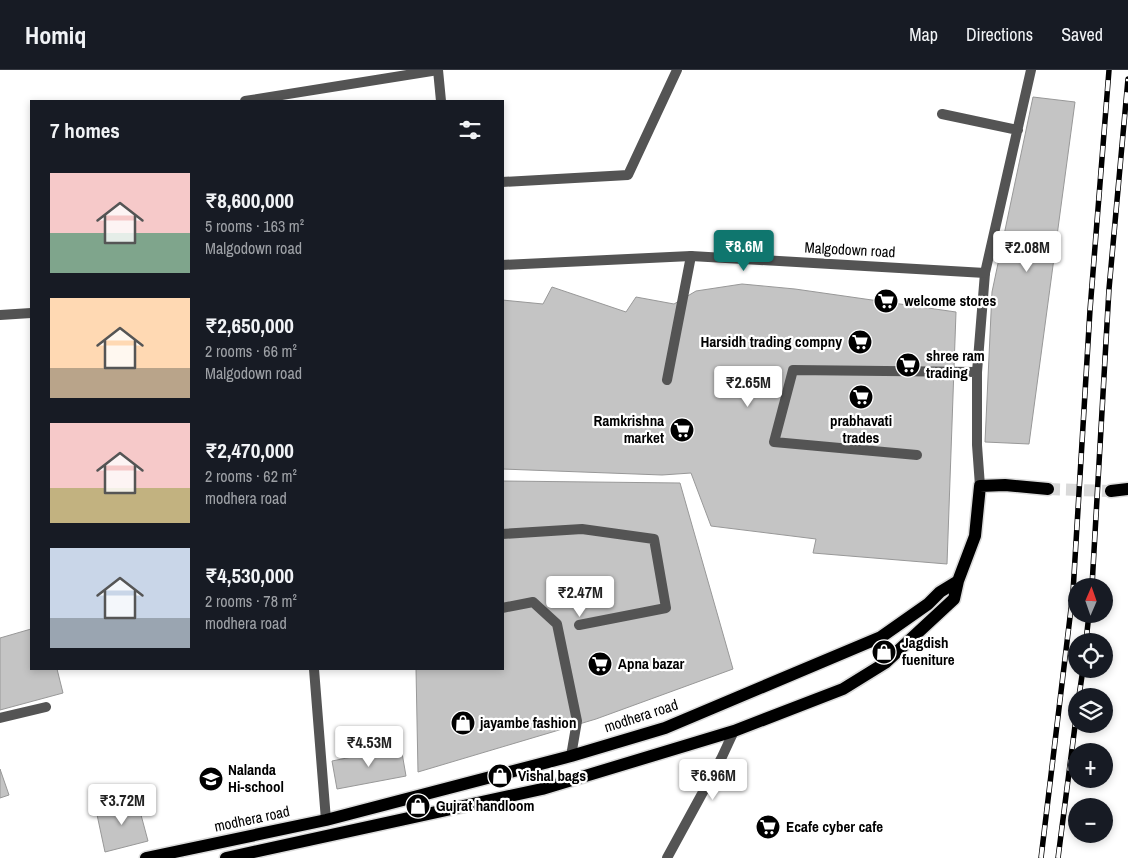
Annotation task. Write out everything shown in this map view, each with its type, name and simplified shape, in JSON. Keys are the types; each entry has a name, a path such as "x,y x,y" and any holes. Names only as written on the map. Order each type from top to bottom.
{"main road":[{"path":"226,858 251,855 542,789 734,731 843,689 885,662 954,599 958,581 975,536 980,486 1048,489"},
{"path":"1110,490 1128,489"},
{"name":"modhera road","path":"146,858 326,820 571,756 665,728 881,637 928,604 940,592 958,581"}],"street":[{"path":"251,100 438,70 441,100"},
{"path":"504,182 628,175 677,70"},
{"path":"980,486 977,445 977,372 985,273 1032,70"},
{"path":"942,114 1018,130"},
{"path":"667,380 691,256"},
{"name":"Malgodown road","path":"504,265 691,256 985,273"},
{"path":"0,316 30,313"},
{"path":"917,455 774,442 793,370 977,372"},
{"path":"504,534 582,529 654,539 666,608 579,625"},
{"path":"504,608 533,602 557,624 577,721 571,756"},
{"path":"314,670 326,820"},
{"path":"0,718 46,707"},
{"path":"667,858 721,759 734,731"}],"building":[{"path":"1033,97 1075,102 1029,444 985,442 992,292"},
{"path":"742,284 795,289 956,312 947,564 813,553 816,539 711,526 691,473 662,475 504,469 504,300 543,304 552,287 626,312 636,297 674,304 696,291"},
{"path":"504,481 680,483 733,669 596,719 418,772 416,670 504,670"},
{"path":"30,629 30,670 57,670 63,693 0,710 0,638"},
{"path":"401,747 406,776 337,789 332,761"},
{"path":"0,769 9,795 0,798"},
{"path":"137,800 148,841 105,852 96,810"}],"tunnel":[{"path":"1048,489 1111,491"}],"railway":[{"path":"1041,858 1073,592 1090,310 1109,70"},
{"path":"1092,578 1109,289 1128,79"},
{"path":"1087,633 1088,623"},
{"path":"1080,688 1082,678"},
{"path":"1058,858 1074,733"}],"place":[{"name":"welcome stores","path":"886,301"},
{"name":"Harsidh trading compny","path":"860,342"},
{"name":"shree ram trading","path":"908,365"},
{"name":"prabhavati trades","path":"861,397"},
{"name":"Ramkrishna market","path":"682,430"},
{"name":"Jagdish fueniture","path":"884,652"},
{"name":"Apna bazar","path":"600,664"},
{"name":"jayambe fashion","path":"463,723"},
{"name":"Vishal bags","path":"500,776"},
{"name":"Nalanda Hi-school","path":"211,779"},
{"name":"Gujrat handloom","path":"418,806"},
{"name":"Ecafe cyber cafe","path":"768,827"}]}
